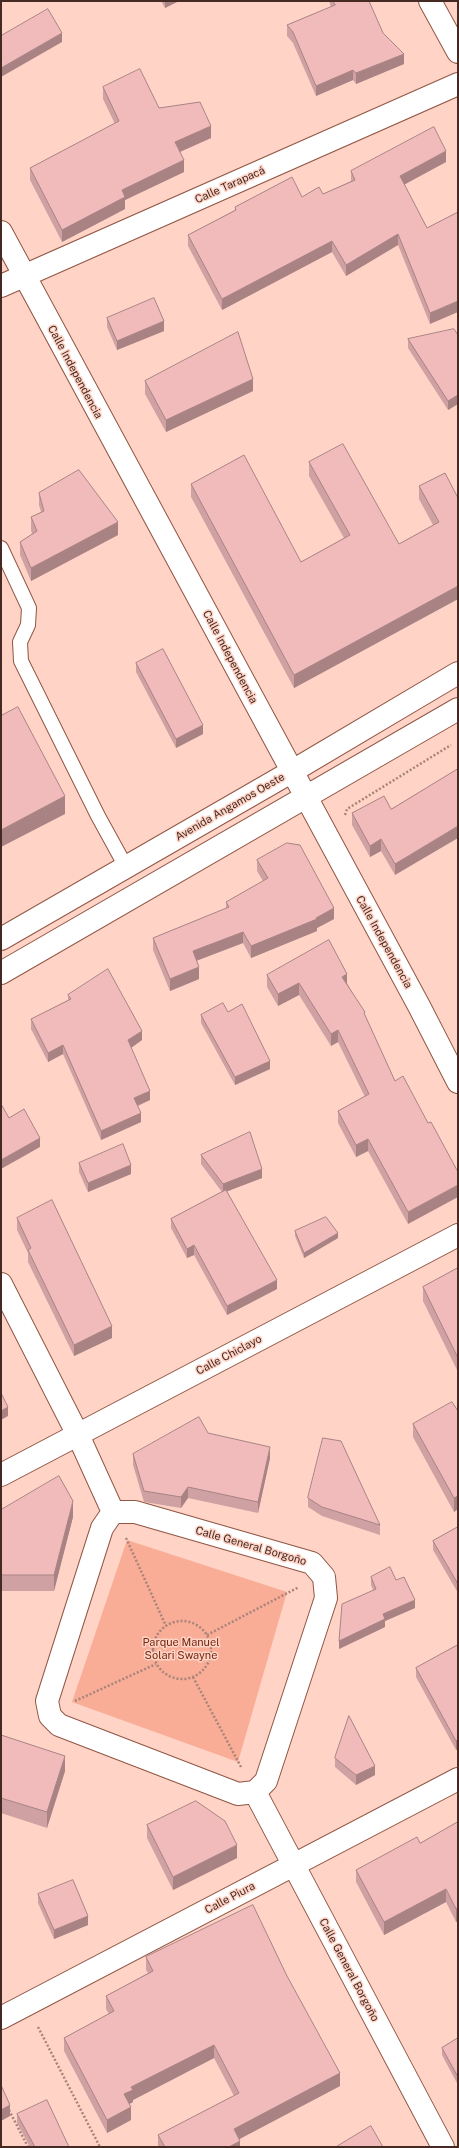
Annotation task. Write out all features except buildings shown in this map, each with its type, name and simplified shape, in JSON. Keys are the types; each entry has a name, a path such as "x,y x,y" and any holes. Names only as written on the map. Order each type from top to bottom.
{"street":[{"path":"430,1 458,52"},
{"name":"Calle Tarapacá","path":"1,286 458,84"},
{"name":"Calle Independencia","path":"1,232 23,276 419,1006 458,1082"},
{"name":"Avenida Angamos Oeste","path":"1,939 291,772 458,673"},
{"path":"1,973 458,709"},
{"name":"Calle Chiclayo","path":"1,1475 458,1235"},
{"path":"1,1284 8,1315 78,1435 113,1512 102,1528 49,1694 47,1701 50,1716 59,1724 238,1794 255,1792 266,1781 326,1598 324,1577"},
{"name":"Calle General Borgoño","path":"113,1512 135,1512 312,1563 324,1577"},
{"name":"Calle Piura","path":"1,2018 458,1779"},
{"name":"Calle General Borgoño","path":"255,1792 443,2147"}],"lane":[{"path":"1,548 29,608 28,625 20,642 21,662 98,816 126,867"}],"path":[{"path":"344,816 347,809 458,741"},
{"path":"113,1512 166,1626"},
{"path":"207,1635 287,1592 324,1577"},
{"path":"184,1621 193,1623 207,1635 211,1655 201,1672 193,1677 176,1679 161,1670 156,1664 153,1647 156,1639 166,1626 184,1621"},
{"path":"50,1716 72,1702 156,1664"},
{"path":"193,1677 255,1792"},
{"path":"27,2004 100,2147"},
{"path":"8,2108 28,2147"}],"green space":[{"name":"Parque Manuel Solari Swayne","path":"127,1540 287,1592 238,1762 72,1702"}]}
